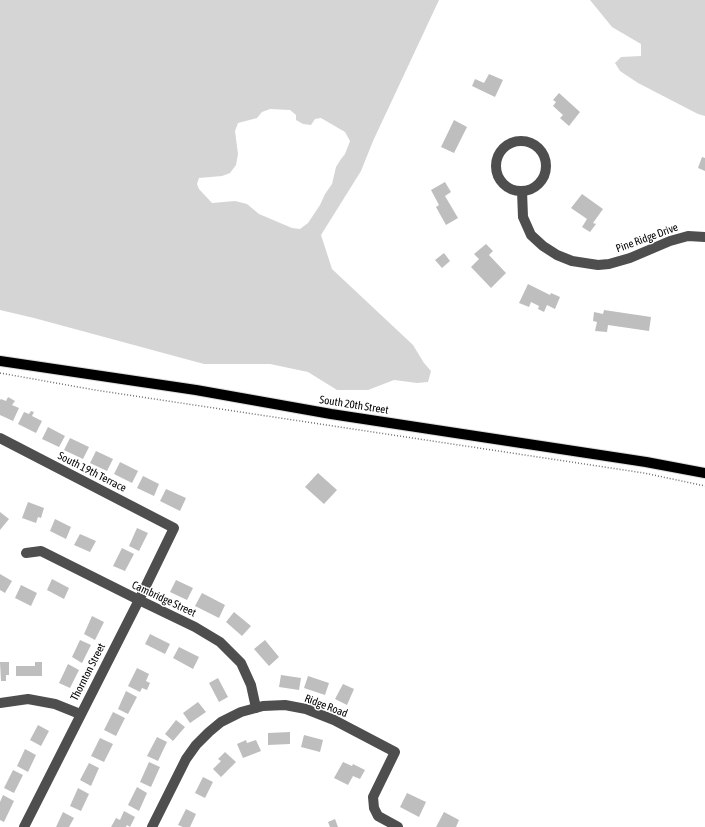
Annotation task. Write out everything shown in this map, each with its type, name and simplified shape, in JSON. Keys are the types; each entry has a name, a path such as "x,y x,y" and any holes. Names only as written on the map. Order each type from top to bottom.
{"main road":[{"name":"South 20th Street","path":"0,361 196,390 331,414 646,462 705,473"}],"street":[{"path":"521,140 536,145 545,156 546,164 546,171 539,184 533,189 522,192 511,190 504,186 496,172 495,164 501,150 514,141 521,140"},
{"name":"Pine Ridge Drive","path":"522,192 523,217 531,235 543,246 557,255 572,261 598,265 609,264 630,258 670,241 688,236 705,237"},
{"name":"South 19th Terrace","path":"0,438 174,528"},
{"name":"Thornton Street","path":"24,827 174,528"},
{"name":"Cambridge Street","path":"26,553 41,551 195,627 220,642 241,663 250,685 256,708"},
{"path":"0,703 28,699 55,704 80,714"},
{"name":"Ridge Road","path":"152,827 186,759 196,744 209,732 221,722 241,712 263,706 285,705 306,709 334,720 395,752 373,797 374,808 378,816 398,827"}],"path":[{"path":"0,373 95,390 644,473 705,486"}],"shaded area":[{"path":"0,0 439,0 373,141 361,171 321,235 332,269 413,345 424,363 431,371 428,382 417,383 394,380 368,390 337,390 308,372 270,364 204,364 0,310","holes":["270,109 290,110 296,115 296,120 303,124 311,125 315,119 321,118 345,132 350,141 345,154 336,167 332,184 308,223 300,229 292,228 259,214 247,204 235,201 212,203 199,189 197,184 199,178 222,176 230,173 236,165 238,154 235,131 238,123 257,118 262,112"]},
{"path":"590,0 705,0 705,116 698,114 638,83 620,71 615,63 621,57 641,56 641,44 612,27"}],"building":[{"path":"489,74 503,80 495,97 472,86 475,79 484,83"},
{"path":"559,93 580,112 569,126 560,118 563,115 553,106 556,102 553,100"},
{"path":"454,120 467,127 454,153 441,147"},
{"path":"702,157 705,158 705,171 698,168"},
{"path":"445,182 451,192 445,196 458,218 446,225 436,207 439,205 431,190"},
{"path":"582,194 603,209 593,223 596,224 590,232 582,227 587,219 571,208"},
{"path":"486,244 493,251 489,255 506,273 491,288 471,267 479,259 474,254"},
{"path":"444,253 450,261 442,268 435,260"},
{"path":"528,284 550,295 551,293 560,297 555,309 547,305 544,312 538,309 539,306 531,302 529,307 519,303"},
{"path":"604,310 651,317 649,331 608,325 607,332 595,331 597,322 593,321 594,312 603,314"},
{"path":"8,397 15,401 12,405 19,408 13,421 0,415 0,400 6,401"},
{"path":"31,411 34,412 32,416 42,421 36,433 18,424 24,412 29,414"},
{"path":"48,427 65,436 59,447 42,439"},
{"path":"70,438 89,447 83,459 64,450"},
{"path":"96,451 113,459 107,471 90,463"},
{"path":"120,462 138,471 132,483 114,474"},
{"path":"318,473 337,490 324,504 305,487"},
{"path":"143,476 159,484 154,496 137,488"},
{"path":"166,489 186,498 180,511 160,501"},
{"path":"28,502 44,508 41,518 38,517 36,523 22,518"},
{"path":"0,512 9,519 0,530"},
{"path":"55,519 71,527 66,539 50,531"},
{"path":"137,528 148,533 139,551 129,546"},
{"path":"80,534 96,541 90,552 74,545"},
{"path":"122,548 134,554 125,571 113,566"},
{"path":"0,574 12,581 5,593 0,590"},
{"path":"52,579 69,588 64,599 47,590"},
{"path":"176,580 193,588 187,600 170,592"},
{"path":"21,585 37,593 31,606 15,598"},
{"path":"202,593 225,605 219,618 195,606"},
{"path":"234,612 251,626 242,636 226,622"},
{"path":"92,616 104,622 95,640 84,634"},
{"path":"150,634 170,644 165,654 145,644"},
{"path":"80,640 91,645 82,663 72,657"},
{"path":"265,640 279,657 269,666 254,649"},
{"path":"179,647 199,657 193,669 173,658"},
{"path":"0,662 9,662 9,675 6,675 6,681 1,681"},
{"path":"35,662 42,662 42,676 16,676 16,666 35,666"},
{"path":"68,664 79,670 70,688 59,683"},
{"path":"137,668 149,674 146,681 150,683 147,690 142,688 140,692 128,686"},
{"path":"281,675 301,678 299,690 279,687"},
{"path":"308,676 329,683 325,695 304,688"},
{"path":"218,678 228,697 219,702 209,683"},
{"path":"343,684 354,689 347,705 335,699"},
{"path":"126,691 137,697 128,714 118,709"},
{"path":"198,702 206,712 190,723 183,713"},
{"path":"113,712 125,718 116,736 104,730"},
{"path":"176,720 185,727 173,741 165,734"},
{"path":"38,725 49,731 41,746 30,740"},
{"path":"290,732 290,744 268,745 268,733"},
{"path":"304,735 323,740 320,752 301,747"},
{"path":"157,737 167,742 158,761 147,756"},
{"path":"100,738 113,744 104,762 91,756"},
{"path":"246,740 247,743 256,740 261,751 243,758 237,744"},
{"path":"25,749 36,755 28,772 17,766"},
{"path":"225,752 236,762 221,777 213,769 221,761 218,759"},
{"path":"149,762 160,767 151,787 140,782"},
{"path":"343,762 352,766 353,764 365,770 360,779 353,776 348,785 334,778"},
{"path":"89,763 99,768 91,786 80,780"},
{"path":"13,770 23,775 14,793 4,788"},
{"path":"203,777 213,782 205,798 195,793"},
{"path":"137,787 147,793 139,811 128,805"},
{"path":"78,788 89,794 81,811 70,806"},
{"path":"407,793 426,802 419,817 400,807"},
{"path":"3,795 14,801 4,822 0,820 0,802"},
{"path":"186,809 196,814 190,827 178,825"},
{"path":"124,811 135,817 130,827 127,825 126,827 111,827 116,818 120,820"},
{"path":"63,812 74,818 69,827 56,827"},
{"path":"444,812 459,820 456,827 436,827"},
{"path":"335,819 338,827 330,827 328,822"}]}
